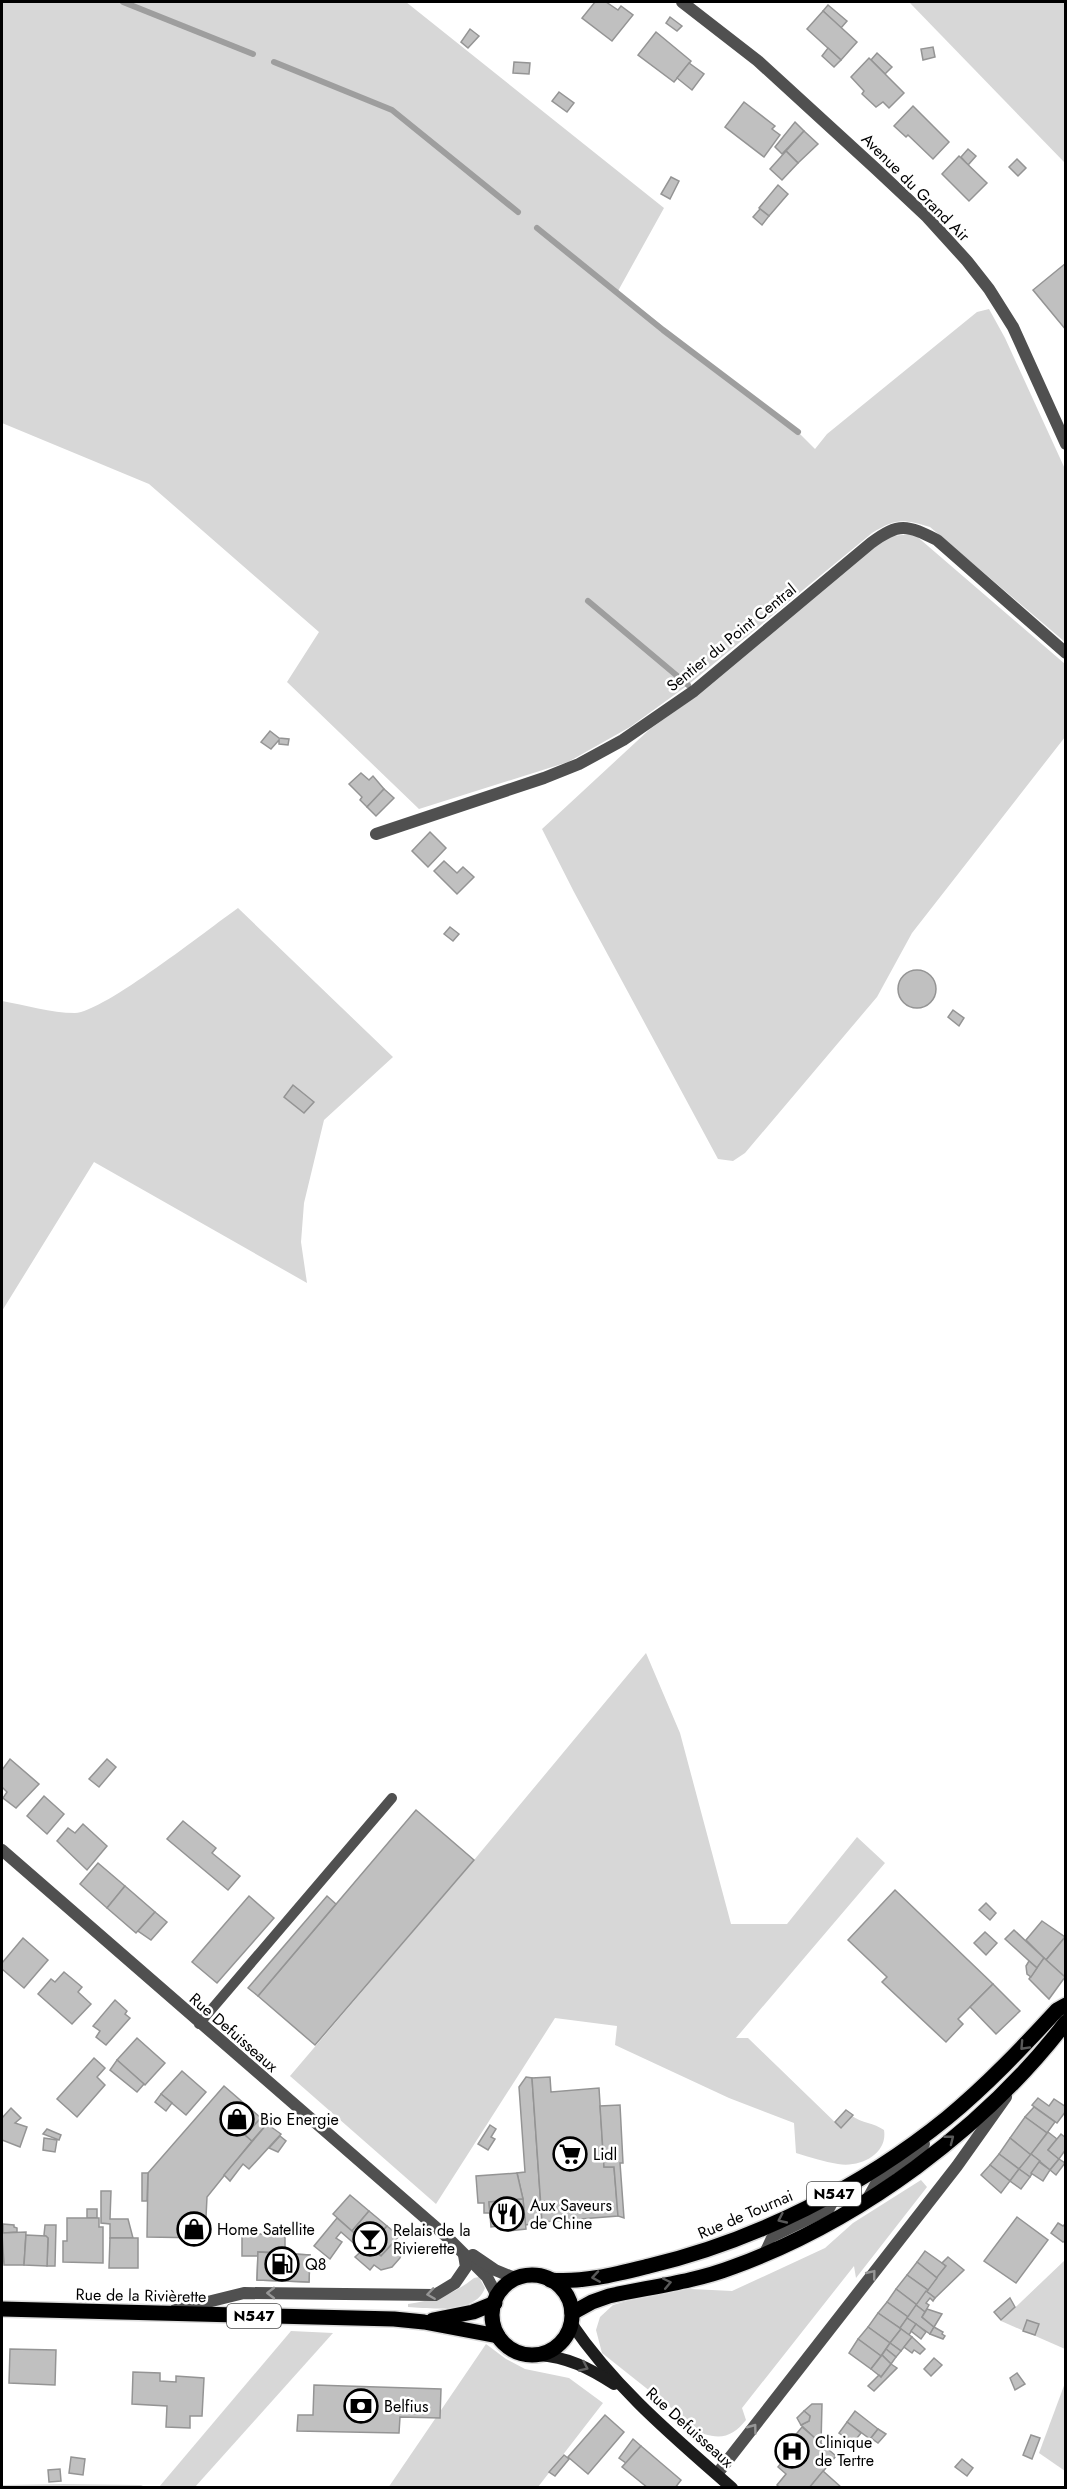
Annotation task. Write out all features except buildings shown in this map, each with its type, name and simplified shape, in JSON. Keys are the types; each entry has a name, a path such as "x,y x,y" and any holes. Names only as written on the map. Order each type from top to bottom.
{"main road":[{"name":"Rue de Tournai","path":"550,2280 593,2278 679,2259 724,2245 832,2195 877,2169 947,2118 1011,2060 1065,2004"},
{"name":"N547","path":"572,2318 592,2302 609,2296 709,2274 763,2255 836,2219 913,2168 968,2125 1020,2078 1065,2022"},
{"path":"528,2276 550,2280 566,2294 572,2318 566,2337 559,2345 538,2355 515,2351 498,2336 492,2314 496,2299 506,2285 517,2279 528,2276"},
{"name":"Rue de la Rivièrette","path":"424,2322 473,2312 496,2299"},
{"name":"Rue de la Rivièrette","path":"2,2309 362,2318 424,2322 498,2336"},
{"name":"Rue Defuisseaux","path":"572,2318 593,2354 625,2391 732,2487"},
{"name":"Rue Defuisseaux","path":"538,2355 560,2357 586,2367 625,2391"}],"street":[{"name":"Avenue du Grand Air","path":"682,2 758,61 927,217 967,261 989,289 1013,327 1065,444"},
{"name":"Sentier du Point Central","path":"376,834 544,778 579,764 623,740 693,691 871,543 882,535 904,526 937,540 1065,653"},
{"name":"Rue Defuisseaux","path":"2,1850 199,2024 447,2237 487,2277 496,2299"},
{"path":"717,2474 957,2166 1020,2078"},
{"name":"Rue Defuisseaux","path":"447,2237 495,2270 517,2279"},
{"path":"162,2313 244,2293 435,2295 455,2283 465,2267 464,2255"}],"lane":[{"path":"199,2024 392,1798"},
{"path":"866,2200 877,2180 922,2148 925,2144 922,2137"},
{"path":"763,2255 771,2238 829,2210 833,2203 832,2195"}],"shaded area":[{"path":"2,2 406,2 664,208 618,291 798,432 815,449 827,434 977,312 989,309 1005,338 1065,469 1065,642 930,527 906,521 894,522 872,533 688,685 630,727 568,762 419,809 287,682 319,632 149,484 2,423"},
{"path":"909,2 1065,2 1065,163"},
{"path":"914,534 1065,664 1065,737 912,933 877,997 745,1153 733,1161 718,1159 542,829 650,729 695,697 874,546 891,536"},
{"path":"238,908 393,1057 324,1120 304,1203 301,1242 307,1283 94,1162 2,1311 2,1001 66,1013 89,1009 131,985"},
{"path":"646,1653 680,1733 731,1924 787,1924 857,1837 885,1863 736,2038 748,2038 841,2128 852,2116 884,2130 882,2146 871,2158 846,2165 796,2153 794,2123 729,2098 615,2045 617,2026 555,2018 436,2204 290,2076"},
{"path":"921,2180 927,2187 856,2278 854,2266 742,2408 746,2420 732,2433 722,2436 704,2434 602,2353 596,2330 600,2317 613,2305 671,2288 732,2291 825,2248 853,2223"},
{"path":"1065,2260 1065,2349 1001,2321"},
{"path":"479,2277 485,2288 480,2297 472,2302 440,2309 408,2307 408,2304 451,2293"},
{"path":"291,2331 333,2333 195,2487 159,2487"},
{"path":"486,2344 506,2359 525,2369 569,2378 603,2403 538,2487 388,2488"},
{"path":"1065,2383 1065,2471 1039,2453"},
{"path":"2,2485 141,2485 145,2487 2,2487"}],"waterway":[{"path":"123,2 253,54"},
{"path":"274,62 392,110 518,212"},
{"path":"537,228 663,330 798,432"},
{"path":"588,601 688,685"}],"place":[{"name":"Bio Energie","path":"237,2119"},
{"name":"Lidl","path":"570,2154"},
{"name":"Aux Saveurs de Chine","path":"507,2214"},
{"name":"Home Satellite","path":"194,2229"},
{"name":"Relais de la Rivierette","path":"370,2239"},
{"name":"Q8","path":"282,2264"},
{"name":"Belfius","path":"361,2406"},
{"name":"Clinique de Tertre","path":"792,2451"}]}
